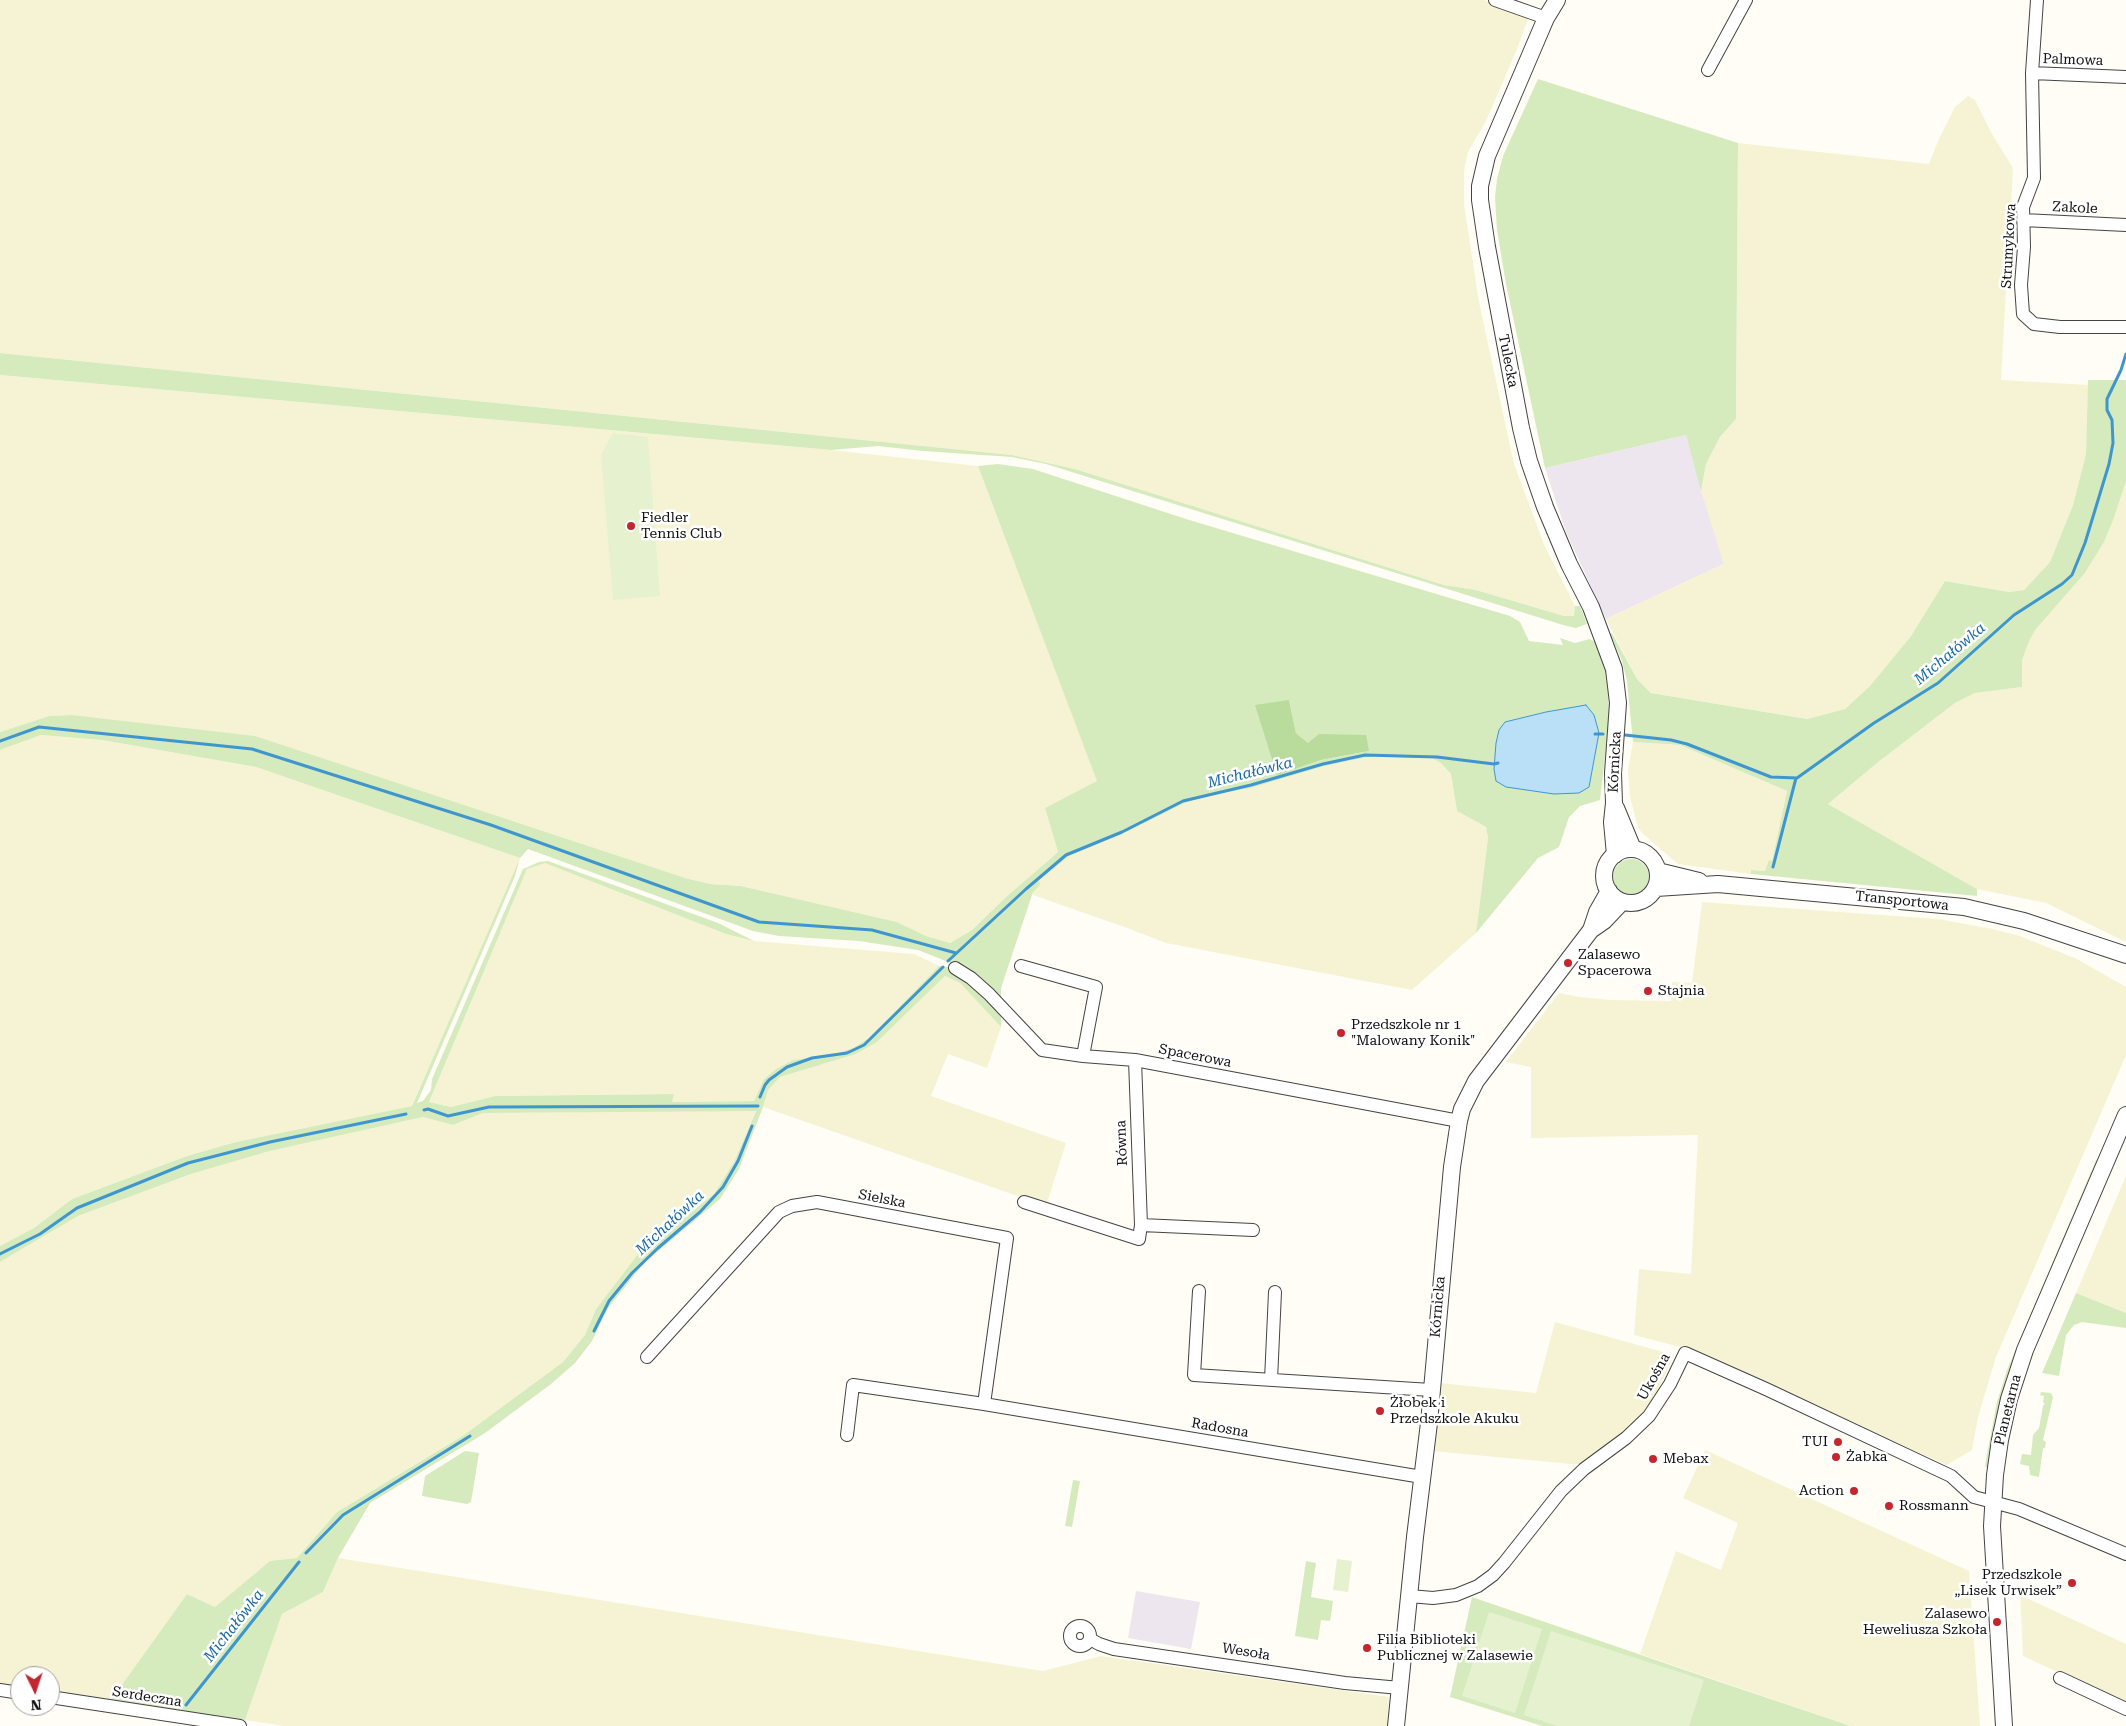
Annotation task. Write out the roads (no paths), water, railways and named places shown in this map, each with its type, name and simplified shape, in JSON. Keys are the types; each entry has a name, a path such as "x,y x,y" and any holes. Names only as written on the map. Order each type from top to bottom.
{"street":[{"path":"1495,0 1546,18"},
{"name":"Tulecka","path":"1557,0 1546,18 1487,156 1480,186 1481,210 1521,428 1545,508 1569,564 1591,607 1614,669 1618,688 1618,721"},
{"path":"1708,70 1746,0"},
{"name":"Palmowa","path":"2037,0 2032,73 2126,77"},
{"name":"Strumykowa","path":"2032,73 2034,178 2023,207 2021,285 2023,314 2034,324 2060,327 2126,327"},
{"name":"Zakole","path":"2023,220 2126,225"},
{"name":"Kórnicka","path":"1615,854 1612,822 1614,803 1613,767 1618,721"},
{"name":"Kórnicka","path":"1614,803 1633,849"},
{"path":"1633,849 1649,856 1655,863 1658,871 1656,888 1645,900 1630,904 1622,902 1608,891 1604,878 1610,859 1615,854 1633,849"},
{"name":"Transportowa","path":"1658,871 1711,884 1964,907 2024,921 2126,955"},
{"name":"Transportowa","path":"1656,888 1711,884"},
{"name":"Kórnicka","path":"1591,930 1597,912 1608,891"},
{"name":"Kórnicka","path":"1396,1726 1429,1423 1452,1167 1462,1108 1476,1081 1591,930 1604,921 1622,902"},
{"name":"Transportowa","path":"2088,943 2126,964"},
{"path":"1021,966 1096,988 1083,1056"},
{"name":"Spacerowa","path":"955,968 971,978 990,994 1042,1050 1083,1056 1135,1060 1459,1121"},
{"name":"Równa","path":"1135,1060 1141,1225"},
{"name":"Planetarna","path":"2004,1726 1993,1552 1993,1501 2000,1440 2014,1381 2038,1319 2126,1115"},
{"name":"Sielska","path":"647,1357 779,1212 792,1206 817,1202 1007,1238 984,1404"},
{"path":"1024,1202 1139,1238 1141,1225 1253,1230"},
{"path":"1198,1291 1194,1375 1431,1390"},
{"path":"1271,1380 1275,1292"},
{"name":"Ukośna","path":"1409,1596 1433,1598 1456,1596 1478,1586 1493,1574 1504,1563 1561,1490 1584,1469 1626,1438 1649,1416 1670,1384 1685,1353 1951,1476 1974,1497 1993,1501"},
{"name":"Radosna","path":"847,1435 853,1385 984,1404 1422,1477"},
{"path":"1993,1501 2026,1511 2126,1554"},
{"name":"Wesoła","path":"1090,1639 1114,1648 1345,1683 1400,1688"},
{"path":"2060,1678 2126,1709"},
{"name":"Serdeczna","path":"60,1699 240,1726"}],"water":[{"path":"1586,705 1594,715 1599,733 1589,787 1579,793 1554,794 1506,787 1496,781 1494,769 1496,743 1499,730 1505,722"}],"waterway":[{"name":"Michałówka","path":"1625,735 1671,740 1687,744 1771,777 1797,778 1874,723 1938,683 2014,615 2062,584 2072,575 2085,543 2109,464 2113,443 2112,420 2107,410 2107,399 2121,370 2126,354"},
{"path":"0,741 39,727 252,749 491,825 759,922 872,930 956,953"},
{"name":"Michałówka","path":"1595,734 1603,734"},
{"name":"Michałówka","path":"948,961 1066,855 1122,832 1183,801 1251,785 1323,764 1365,755 1437,757 1498,763"},
{"path":"1773,867 1796,778"},
{"name":"Michałówka","path":"760,1097 769,1080 787,1067 812,1058 847,1053 864,1045 943,967"},
{"path":"424,1110 428,1109 448,1116 489,1107 758,1106"},
{"path":"0,1254 40,1234 77,1208 188,1163 270,1142 406,1114"},
{"name":"Michałówka","path":"594,1331 609,1301 632,1273 700,1212 723,1187 738,1161 752,1126"},
{"name":"Michałówka","path":"306,1553 343,1515 470,1436"},
{"name":"Michałówka","path":"186,1705 299,1562"}],"place":[{"name":"Fiedler Tennis Club","path":"631,526"},
{"name":"Zalasewo Spacerowa","path":"1568,963"},
{"name":"Stajnia","path":"1648,991"},
{"name":"Przedszkole nr 1 \"Malowany Konik\"","path":"1341,1033"},
{"name":"Żłobek i Przedszkole Akuku","path":"1380,1411"},
{"name":"TUI","path":"1838,1442"},
{"name":"Żabka","path":"1836,1457"},
{"name":"Mebax","path":"1653,1459"},
{"name":"Action","path":"1854,1491"},
{"name":"Rossmann","path":"1889,1506"},
{"name":"Przedszkole „Lisek Urwisek”","path":"2072,1583"},
{"name":"Zalasewo Heweliusza Szkoła","path":"1997,1622"},
{"name":"Filia Biblioteki Publicznej w Zalasewie","path":"1367,1648"}]}
